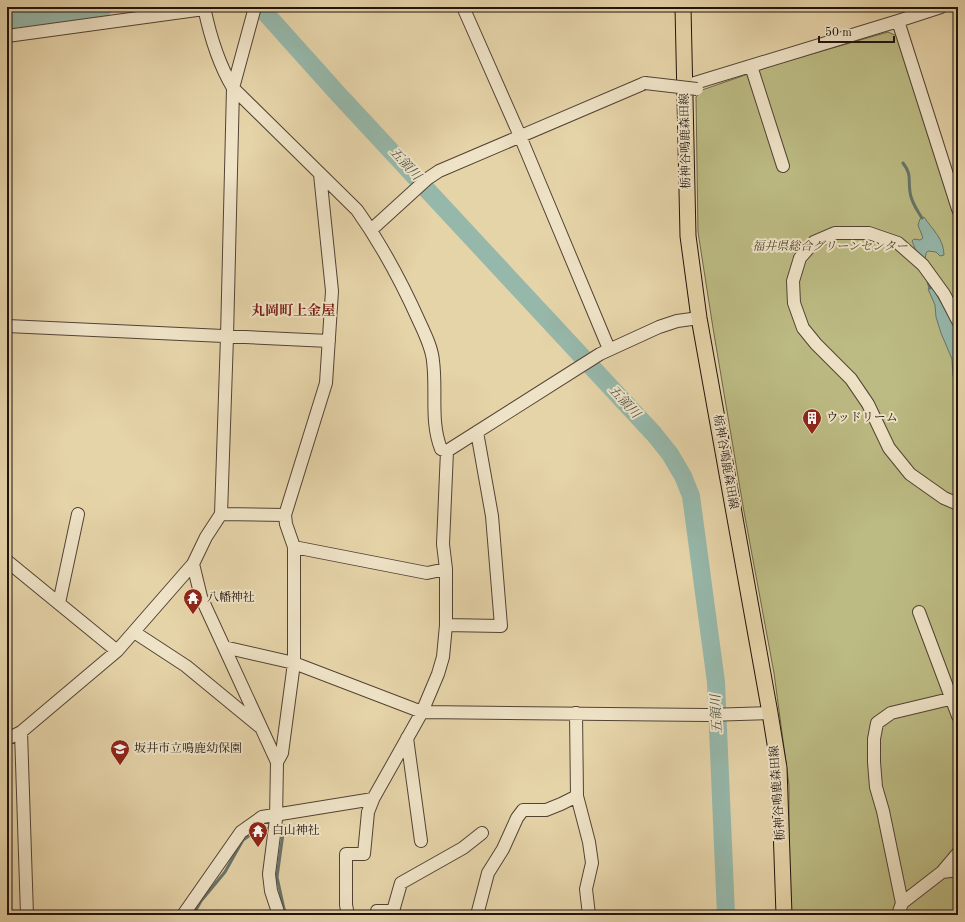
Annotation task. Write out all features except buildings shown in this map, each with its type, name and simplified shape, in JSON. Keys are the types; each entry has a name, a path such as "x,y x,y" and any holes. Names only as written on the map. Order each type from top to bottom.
{"main road":[{"name":"栃神谷鳴鹿森田線","path":"682,7 691,88 688,236 699,318 770,713 778,768 784,915"}],"street":[{"path":"7,739 20,732 117,651 193,564 206,537 221,514 233,88 255,7"},
{"path":"463,7 520,136 609,349"},
{"path":"371,230 439,171 645,83 691,88 751,66 898,22 941,7"},
{"path":"7,36 204,8 215,52 224,74 233,88 357,210 371,230 411,304 427,339 433,361 434,418 437,439 441,449 447,451"},
{"path":"898,22 958,209"},
{"path":"751,66 782,166"},
{"path":"277,762 282,753 294,663 294,547 289,535 285,515 326,383 332,291 320,174"},
{"path":"958,321 944,294 923,265 898,243 869,233 835,233 814,242 800,258 793,281 794,303 802,328 816,344 852,379 868,404 889,448 910,474 944,498 958,504"},
{"path":"447,451 572,373 594,357 609,349 677,321 699,318"},
{"path":"7,326 329,341"},
{"path":"446,625 501,626 492,516 477,432"},
{"path":"348,915 346,905 346,854 364,854 368,812 374,797 422,712 438,674 443,657 446,625 446,569 443,544 447,451"},
{"path":"59,603 78,514"},
{"path":"221,514 285,515"},
{"path":"294,547 427,573 446,569"},
{"path":"7,561 117,651"},
{"path":"193,564 201,597 277,762 276,814 269,874 271,891 279,915"},
{"path":"919,612 955,697 958,716"},
{"path":"134,632 186,666 262,728"},
{"path":"224,648 294,663 422,712 707,715 770,713"},
{"path":"898,915 902,903 883,811 876,787 874,739 877,723 891,712 955,697"},
{"path":"576,713 577,796 589,842 592,863 586,889 589,915"},
{"path":"20,732 27,915"},
{"path":"407,738 421,841"},
{"path":"477,915 488,873 503,849 517,818 524,810 546,810 577,796"},
{"path":"183,915 241,832 262,817 373,799 374,797"},
{"path":"376,913 393,911 401,883 463,848 482,833"},
{"path":"902,903 942,872 958,853"},
{"path":"942,872 958,870"}],"green space":[{"name":"福井県総合グリーンセンター","path":"888,32 899,37 958,230 958,915 789,915 789,785 774,673 743,506 698,232 696,97 702,90 777,64"}],"shaded area":[{"path":"924,217 940,239 944,255 940,256 936,252 928,251 926,253 925,260 916,251 912,241 914,239 920,240 923,238 918,225 920,219"},
{"path":"932,287 958,332 958,390 953,376 952,359 941,333 936,317 935,305 928,289"}],"waterway":[{"name":"五領川","path":"7,20 104,7"},
{"name":"五領川","path":"260,7 339,95 654,434 670,454 683,476 691,496 716,682 726,915"},
{"path":"903,163 909,174 910,192 914,206 922,218"},
{"path":"927,278 930,288"},
{"path":"279,827 284,826 277,877 284,909 287,915"},
{"path":"193,915 201,901 225,872 243,840 256,831 271,828"}],"place":[{"name":"ウッドリーム","path":"812,435"},
{"name":"八幡神社","path":"193,615"},
{"name":"坂井市立鳴鹿幼保園","path":"120,766"},
{"name":"白山神社","path":"258,848"}],"district":[{"name":"丸岡町上金屋","path":"293,311"}]}
